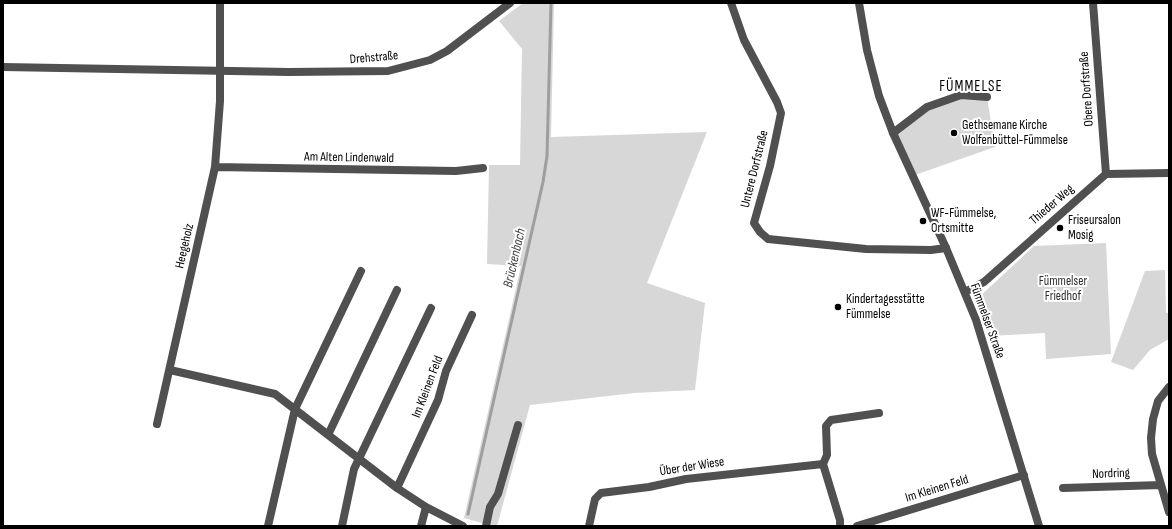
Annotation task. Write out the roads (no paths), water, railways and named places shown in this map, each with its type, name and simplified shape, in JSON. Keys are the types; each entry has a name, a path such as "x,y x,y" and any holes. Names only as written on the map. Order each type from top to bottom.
{"street":[{"name":"Heegeholz","path":"157,424 215,167 220,101 220,3"},
{"name":"Drehstraße","path":"3,67 220,71 388,71 430,60 447,51 510,3"},
{"name":"Untere Dorfstraße","path":"731,3 744,40 777,102 781,113 770,166 754,223 760,232 768,239 866,250 931,250 946,248"},
{"name":"Fümmelser Straße","path":"859,3 867,50 878,96 892,132 965,292 982,338 1039,526"},
{"name":"Obere Dorfstraße","path":"1093,3 1106,174"},
{"path":"892,132 927,107 961,95 987,97"},
{"name":"Am Alten Lindenwald","path":"215,167 456,172 483,168"},
{"path":"1106,174 1169,173"},
{"name":"Thieder Weg","path":"965,292 984,282 1106,174"},
{"path":"268,526 295,409 361,271"},
{"path":"328,435 397,290"},
{"path":"342,526 354,469 431,308"},
{"name":"Im Kleinen Feld","path":"396,488 438,400 446,371 472,315"},
{"path":"170,370 275,394 396,488 426,507 463,526"},
{"path":"1169,387 1158,401 1150,438 1152,454 1169,512"},
{"path":"840,526 823,464 827,455 826,426 831,420 879,414"},
{"path":"486,526 490,506 498,494 518,425"},
{"name":"Über der Wiese","path":"589,526 595,499 601,493 608,491 649,487 686,478 823,464"},
{"name":"Im Kleinen Feld","path":"857,526 1024,475"},
{"name":"Nordring","path":"1063,488 1161,484"},
{"path":"421,526 426,507"}],"waterway":[{"name":"Brückenbach","path":"468,514 543,182 547,156 551,3"}],"place":[{"name":"Gethsemane Kirche Wolfenbüttel-Fümmelse","path":"954,133"},
{"name":"WF-Fümmelse, Ortsmitte","path":"923,221"},
{"name":"Friseursalon Mosig","path":"1060,228"},
{"name":"Kindertagesstätte Fümmelse","path":"838,307"}],"district":[{"name":"FÜMMELSE","path":"971,87"}],"park label":[{"name":"Fümmelser Friedhof","path":"1063,290"}]}
